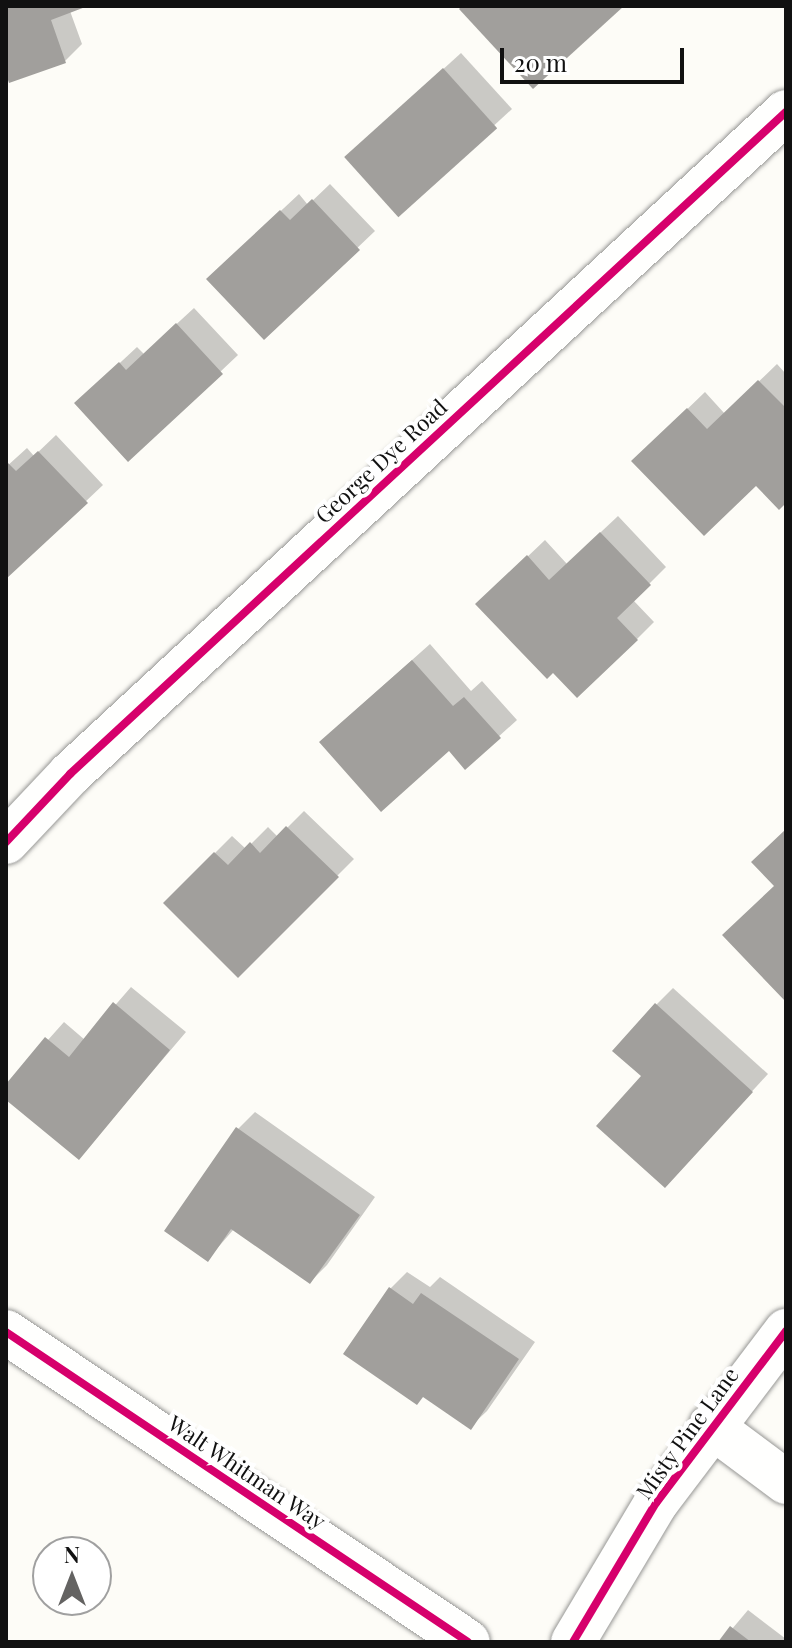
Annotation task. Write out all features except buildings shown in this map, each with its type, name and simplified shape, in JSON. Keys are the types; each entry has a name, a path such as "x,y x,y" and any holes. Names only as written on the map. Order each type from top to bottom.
{"street":[{"name":"George Dye Road","path":"6,842 70,774 786,112"},
{"name":"Misty Pine Lane","path":"573,1642 656,1503 711,1426 786,1331"},
{"name":"Walt Whitman Way","path":"6,1332 468,1642"},
{"path":"711,1426 786,1482"}],"cycle path":[{"path":"6,842 70,774 786,112"},
{"path":"573,1642 656,1503 786,1331"},
{"path":"6,1332 468,1642"}]}
